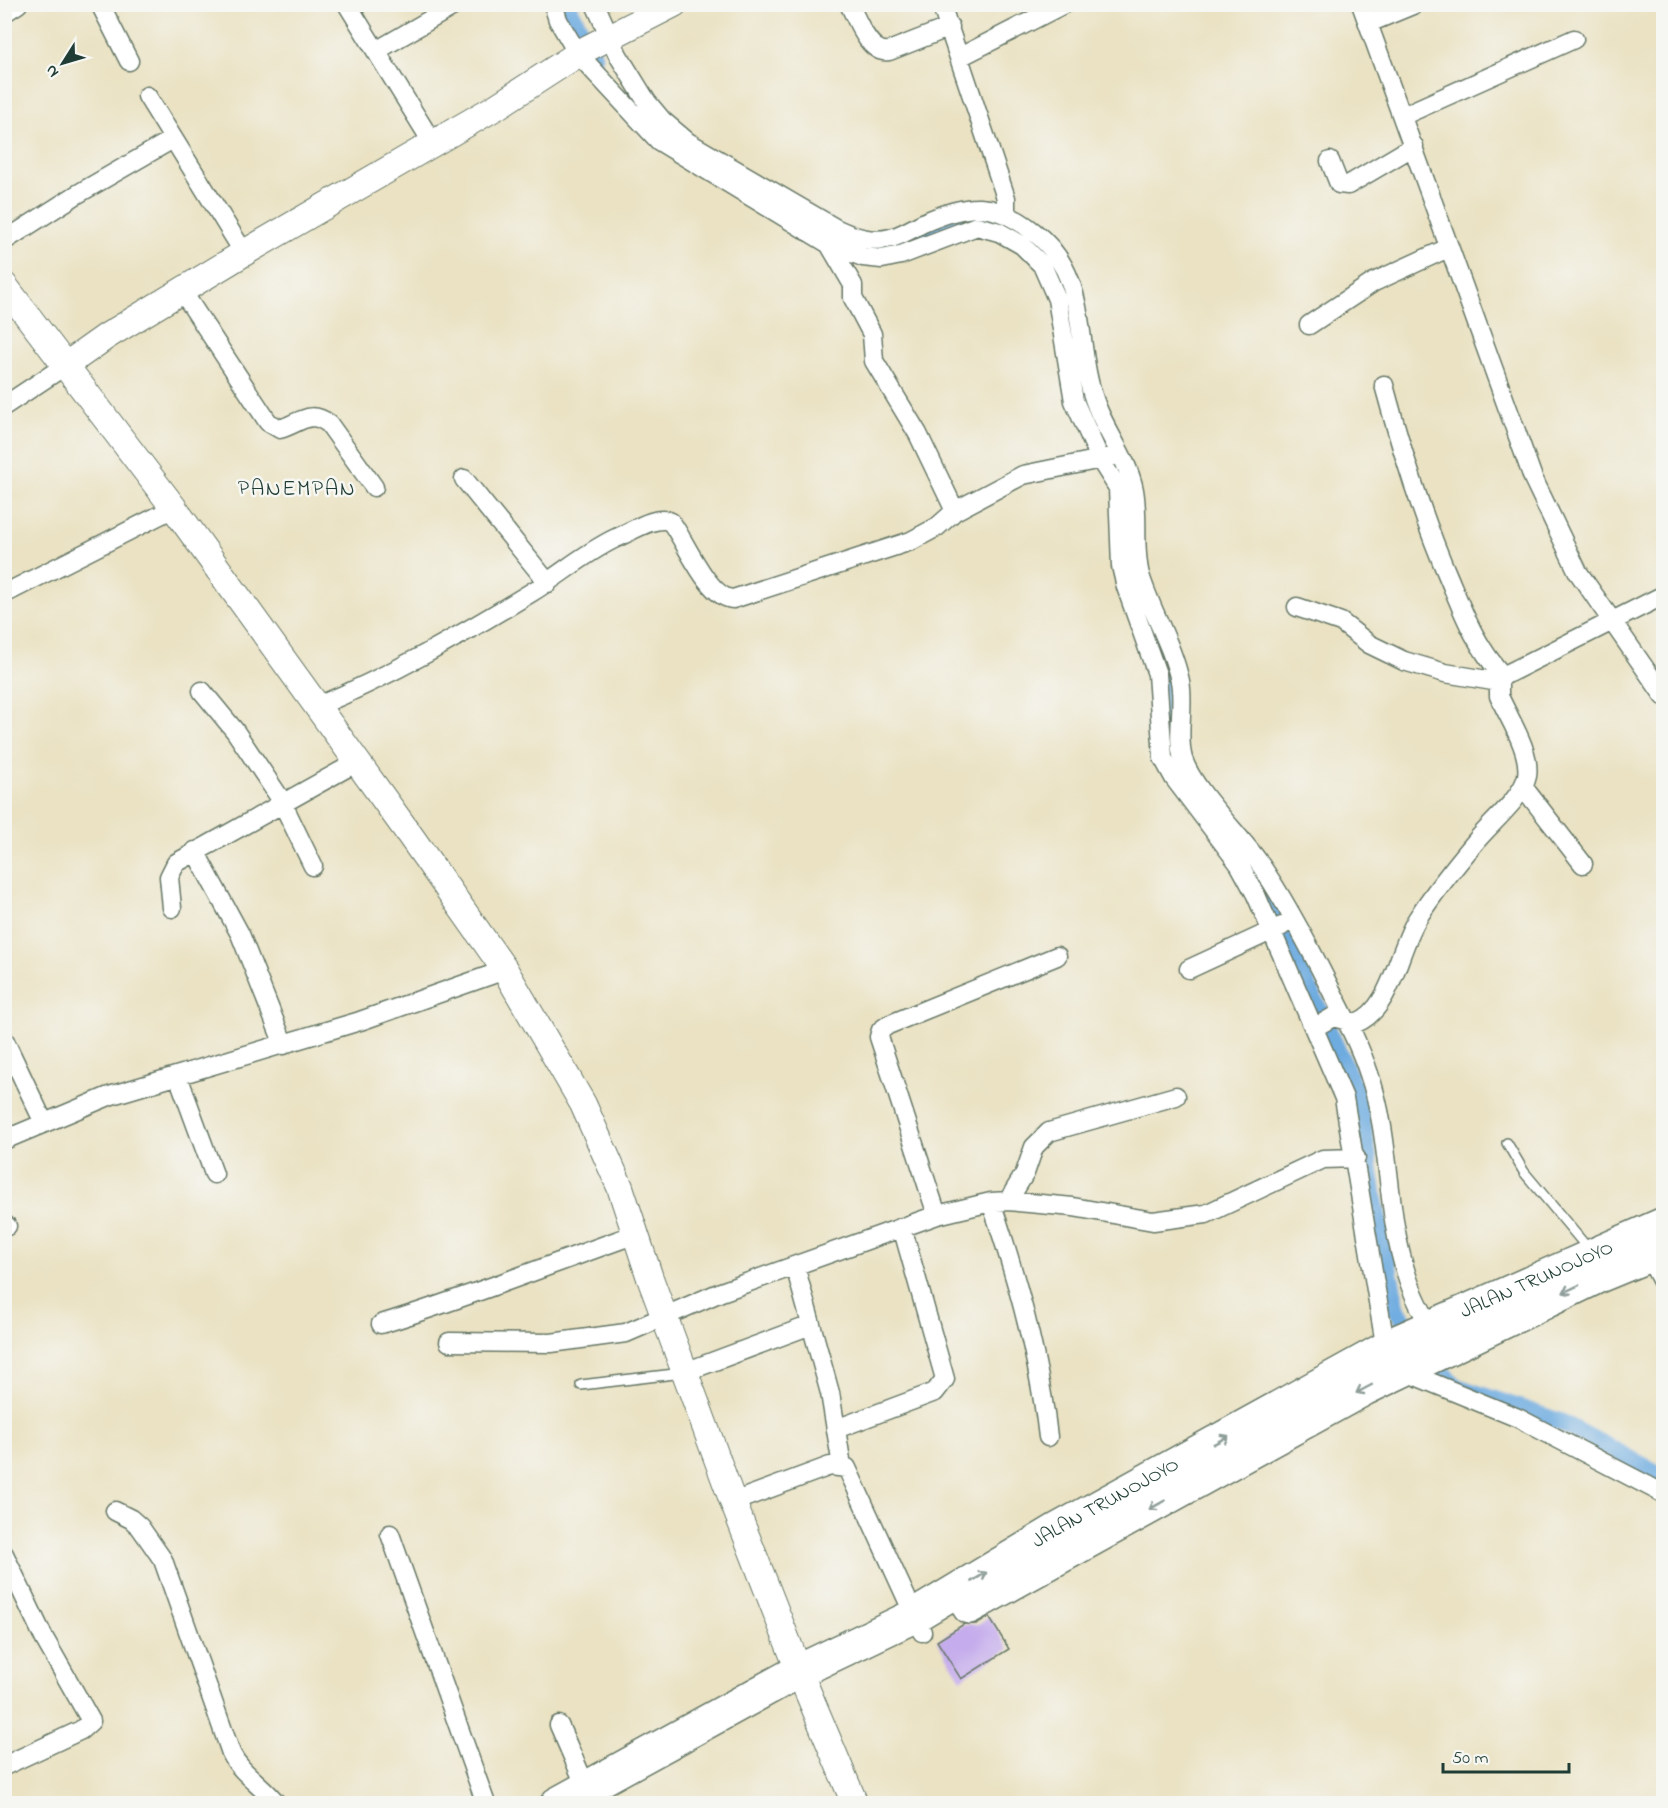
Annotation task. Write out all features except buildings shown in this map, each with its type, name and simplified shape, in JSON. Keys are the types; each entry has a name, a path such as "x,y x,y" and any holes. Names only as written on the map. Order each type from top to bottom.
{"highway":[{"name":"JALAN TRUNOJOYO","path":"557,1803 594,1795 803,1681 918,1624 1189,1472 1417,1348 1652,1241"}],"main road":[{"path":"66,365 107,336 432,142 496,107 593,45 674,4"},
{"path":"4,285 174,508 318,705 505,970 583,1104 605,1147 664,1316 733,1502 803,1681 851,1794"}],"street":[{"path":"4,13 18,4"},
{"path":"100,4 129,61"},
{"path":"347,4 432,142"},
{"path":"376,51 457,4"},
{"path":"553,4 558,20 593,45 662,120 748,188 829,244 863,257 882,259 902,255 977,226 1010,225"},
{"path":"594,4 593,45 659,141 748,188 858,238 892,238 969,207 991,208 1010,225 1052,283 1070,388 1110,456 1118,488 1124,576 1171,705 1174,778 1282,925 1329,1023 1370,1075 1381,1120 1396,1228 1407,1277 1417,1348"},
{"path":"849,4 872,46 880,52 889,51 950,27"},
{"path":"941,4 1006,198 1010,225"},
{"path":"960,57 1064,4"},
{"path":"1361,4 1533,478 1578,572 1664,696"},
{"path":"1369,23 1415,4"},
{"path":"1402,116 1574,39"},
{"path":"147,96 198,175 244,253"},
{"path":"4,241 76,195 173,139"},
{"path":"1330,161 1339,184 1348,185 1414,146"},
{"path":"829,244 853,285 853,298 872,334 871,351 874,361 918,434 955,511"},
{"path":"1309,325 1374,282 1448,248"},
{"path":"182,291 268,422 280,429 311,415 322,418 329,424 374,487"},
{"path":"4,406 66,365"},
{"path":"1384,385 1407,472 1438,553 1472,635 1501,679 1499,696 1528,765 1529,793 1583,864"},
{"path":"318,705 352,692 463,633 611,541 664,519 671,522 683,538 715,591 726,599 733,599 911,541 937,527 955,511 1035,470 1110,456"},
{"path":"464,479 548,582"},
{"path":"4,594 174,508"},
{"path":"1298,607 1341,622 1369,645 1404,661 1445,673 1501,679 1664,595"},
{"path":"202,691 235,731 283,806 313,866"},
{"path":"172,908 171,869 195,851 283,806 357,762"},
{"path":"1329,1023 1362,1021 1383,998 1405,940 1418,916 1456,866 1529,793"},
{"path":"195,851 240,934 284,1045"},
{"path":"1188,969 1282,925"},
{"path":"1282,925 1329,1023 1356,1158 1417,1348 1518,1418 1664,1494"},
{"path":"937,1215 879,1037 880,1032 888,1025 1057,956"},
{"path":"4,1140 109,1096 284,1045 505,970"},
{"path":"4,1039 45,1124"},
{"path":"178,1076 214,1174"},
{"path":"1000,1202 1025,1173 1034,1148 1049,1132 1176,1096"},
{"path":"449,1342 551,1343 626,1333 664,1316 902,1227 937,1215 1000,1202 1073,1207 1153,1221 1172,1220 1206,1214 1323,1159 1356,1158"},
{"path":"1000,1202 1010,1257 1035,1356 1048,1437"},
{"path":"836,1429 935,1392 945,1379 902,1227"},
{"path":"381,1324 443,1305 508,1278 636,1234"},
{"path":"795,1266 830,1393 842,1466"},
{"path":"686,1372 812,1325"},
{"path":"733,1502 830,1466 842,1466 850,1471 918,1624"},
{"path":"116,1511 140,1527 163,1560 234,1759 276,1803"},
{"path":"390,1534 486,1803"},
{"path":"4,1554 44,1638 91,1721 78,1732 4,1766"},
{"path":"559,1725 594,1795"}],"lane":[{"path":"1507,1143 1524,1172 1597,1265"},
{"path":"1652,1241 1664,1295"},
{"path":"581,1385 686,1372"}],"waterway":[{"path":"567,4 594,57"},
{"path":"847,244 864,251 976,217 1005,223 1021,232"},
{"path":"1159,672 1171,705 1168,744"},
{"path":"1249,870 1266,893 1359,1098 1374,1199 1397,1310 1436,1368 1457,1387 1560,1422 1664,1477"}],"district":[{"name":"PANEMPAN","path":"297,490"}]}
